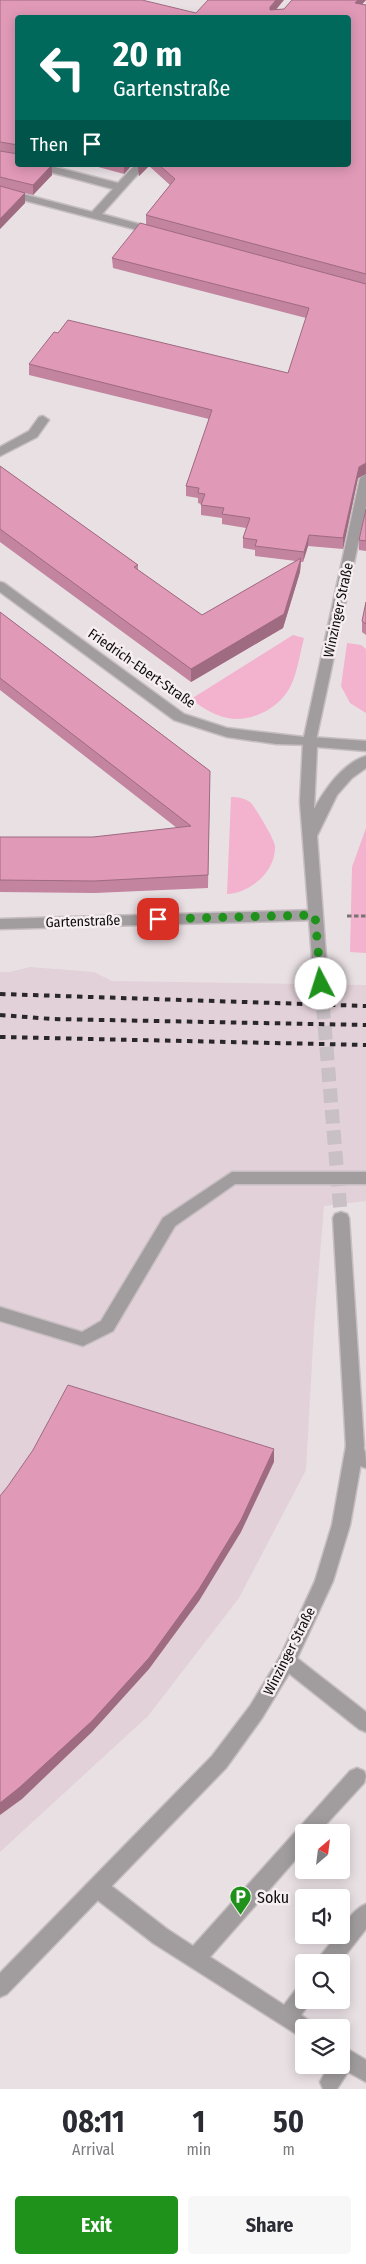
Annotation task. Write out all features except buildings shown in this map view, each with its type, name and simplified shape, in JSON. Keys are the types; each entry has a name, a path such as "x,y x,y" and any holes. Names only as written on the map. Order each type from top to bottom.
{"street":[{"path":"43,167 120,187"},
{"path":"95,215 139,167"},
{"path":"0,190 170,235"},
{"path":"0,452 33,434 43,420"},
{"name":"Winzinger Straße","path":"309,841 307,802 310,742 366,478"},
{"name":"Friedrich-Ebert-Straße","path":"0,586 179,717 199,727 227,734 366,746"},
{"path":"321,984 309,841 318,812 331,790 343,778 366,761"},
{"name":"Gartenstraße","path":"0,924 315,915"},
{"path":"0,1314 83,1338 107,1326 169,1222 232,1178 366,1178"},
{"name":"Winzinger Straße","path":"0,1987 219,1762 256,1712 287,1661 324,1581 362,1451 341,1218"},
{"path":"287,1661 366,1723"},
{"path":"314,1824 356,1777"},
{"path":"196,1958 295,1846"},
{"path":"98,1888 146,1925 295,2023"},
{"path":"334,1954 366,1913"},
{"path":"287,2018 295,2007"},
{"path":"350,2065 366,2072"},
{"path":"330,2082 335,2074"}],"shaded area":[{"path":"293,635 304,638 297,667 288,691 274,706 257,715 238,719 228,718 208,711 191,699"},
{"path":"347,643 361,645 366,649 366,713 350,703 341,686"},
{"path":"231,797 241,798 250,802 272,837 275,846 271,864 267,872 260,879 245,890 227,894"},
{"path":"366,828 366,953 350,952 352,867"},
{"path":"30,967 94,972 112,981 366,985 366,1201 324,1206 314,1327 306,1470 239,1598 148,1716 0,1852 0,972 10,972"}],"tunnel":[{"path":"321,984 341,1218"}],"railway":[{"path":"0,994 366,1006"},
{"path":"0,1015 52,1019 366,1025"},
{"path":"0,1037 366,1045"}],"place":[{"name":"Soku","path":"241,1916"}],"route":[{"path":"158,919 315,915 321,984"}]}
